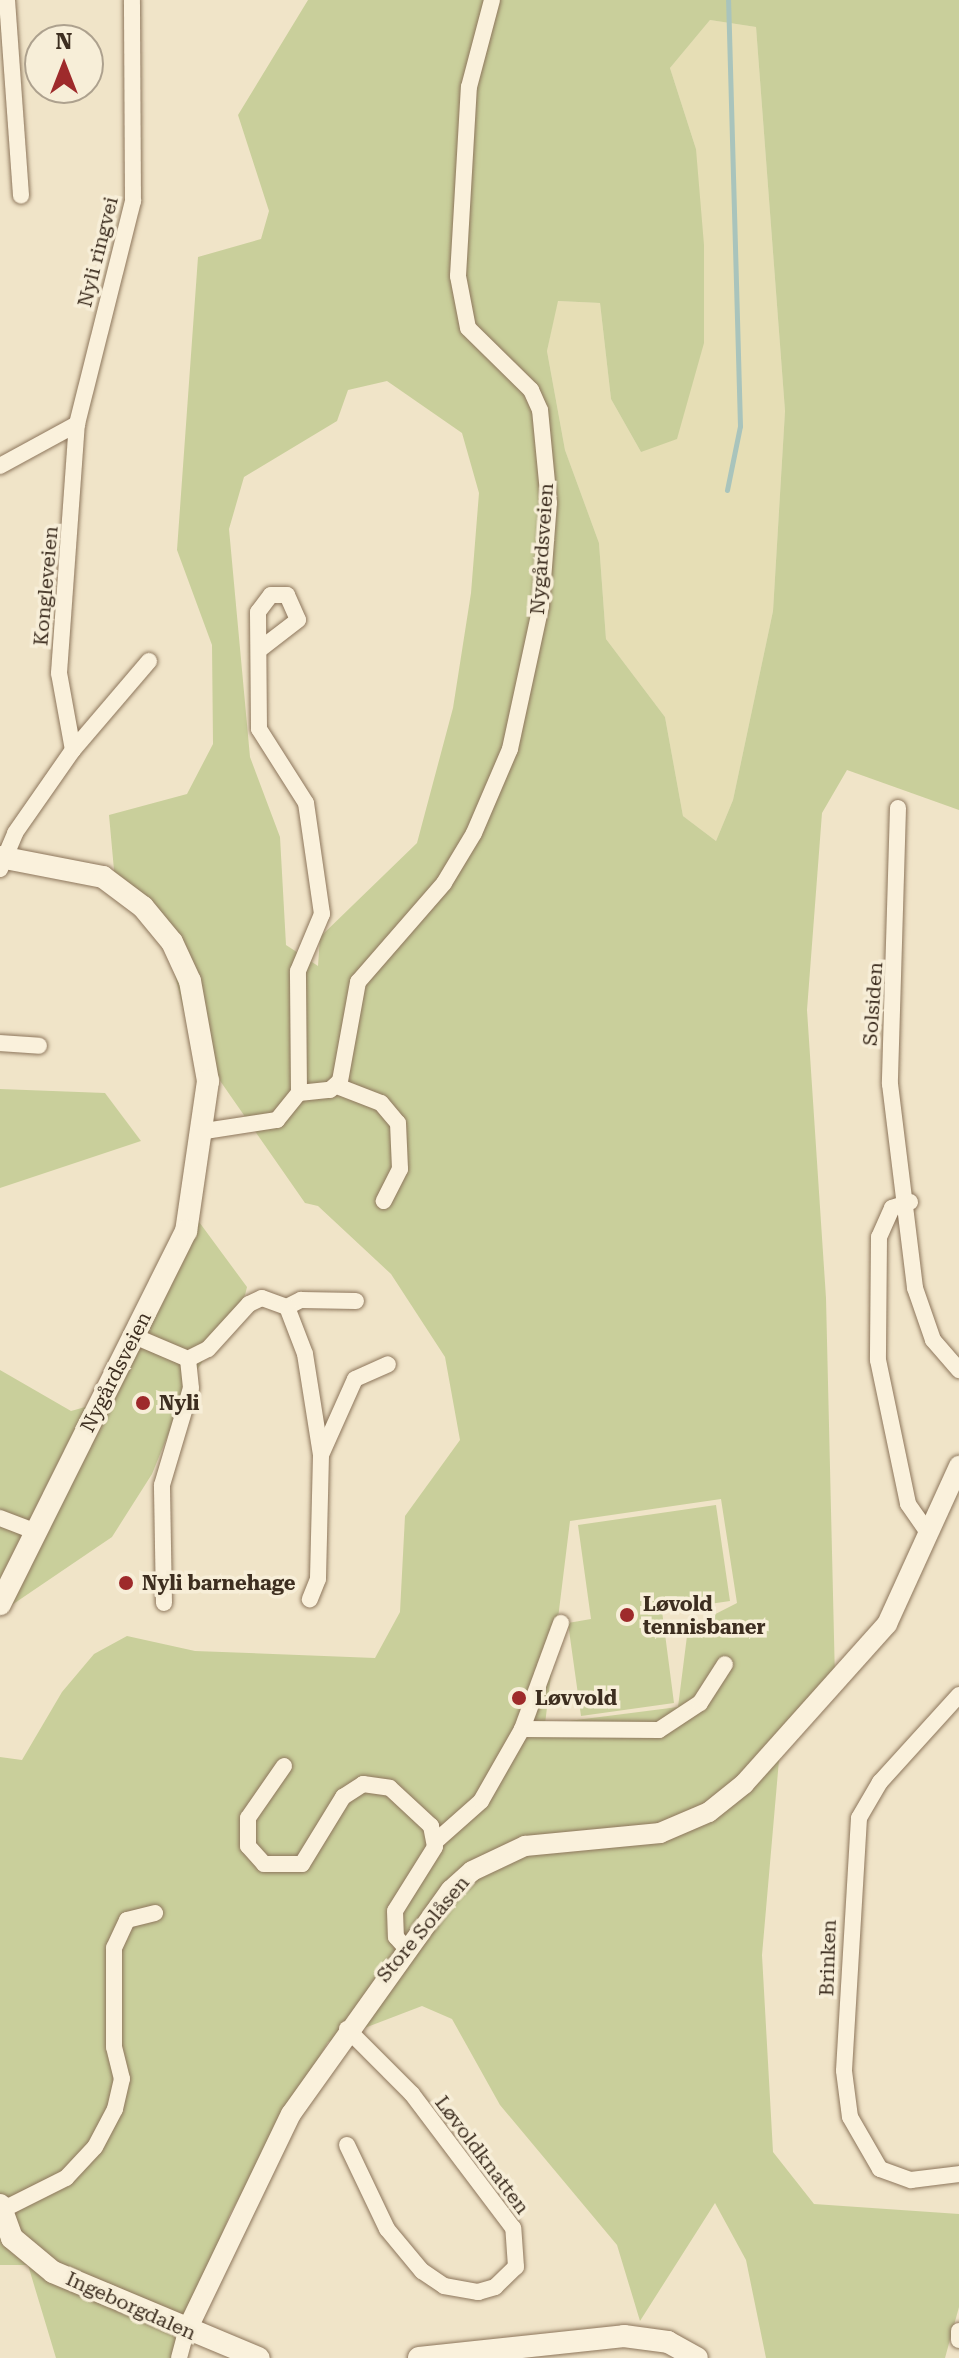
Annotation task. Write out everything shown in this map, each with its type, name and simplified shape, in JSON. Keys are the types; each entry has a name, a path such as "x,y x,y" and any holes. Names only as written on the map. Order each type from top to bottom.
{"main road":[{"name":"Nygårdsveien","path":"0,1604 186,1231 205,1131 205,1045 172,942 103,877 2,861"},
{"path":"1,2207 6,2241"},
{"name":"Ingeborgdalen","path":"6,2241 53,2272 186,2332 259,2358"},
{"path":"419,2358 624,2336 668,2342 697,2358"}],"street":[{"path":"7,0 21,195"},
{"name":"Nyli ringvei","path":"77,424 133,201 132,0"},
{"name":"Nygårdsveien","path":"337,1086 358,982 460,859 501,773 541,606 549,503 540,410 531,390 468,328 459,291 469,87 492,0"},
{"path":"0,466 77,424"},
{"name":"Kongleveien","path":"73,750 59,673 77,424"},
{"path":"205,1131 277,1120 299,1093 298,971 323,896 306,803 259,729 259,650"},
{"path":"2,861 73,750 149,661"},
{"name":"Solsiden","path":"898,808 890,1084 910,1202 922,1314 959,1370"},
{"path":"0,1043 39,1046"},
{"path":"299,1093 337,1086 381,1103 398,1123 400,1169 384,1201"},
{"path":"910,1202 892,1208 879,1237 878,1360 908,1504 929,1534"},
{"path":"134,1336 188,1359 208,1349 249,1304 262,1298 287,1307 309,1299 356,1301"},
{"path":"287,1307 305,1354 321,1455 316,1494 318,1579 310,1599"},
{"path":"164,1603 162,1485 191,1388 188,1359"},
{"path":"321,1455 355,1379 388,1364"},
{"name":"Store Solåsen","path":"186,2332 270,2151 347,2029 405,1947 451,1890 496,1856 525,1846 660,1833 709,1812 862,1658 887,1624 959,1466"},
{"path":"0,1518 34,1531"},
{"path":"405,1947 396,1937 395,1911 436,1841 481,1801 522,1729 561,1623"},
{"path":"522,1729 659,1730 700,1703 725,1664"},
{"name":"Brinken","path":"959,1695 880,1782 859,1818 844,2071 850,2117 880,2169 911,2180 959,2174"},
{"path":"284,1766 248,1818 248,1846 264,1864 302,1864 343,1797 363,1784 390,1788 412,1804 436,1841"},
{"path":"1,2207 66,2178 108,2122 122,2079 114,2047 114,1948 127,1920 155,1913"},
{"name":"Løvoldknatten","path":"347,2029 412,2094 513,2228 516,2267 495,2287 478,2292 444,2286 422,2271 387,2229 347,2145"},
{"path":"959,2331 959,2340"},
{"path":"179,2358 186,2332"}],"shaded area":[{"path":"710,20 756,27 785,411 773,611 733,800 716,841 683,816 665,717 606,639 599,543 565,450 547,351 557,301 600,303 611,399 641,452 696,149 670,68"}],"green space":[{"path":"308,0 959,0 959,810 847,770 822,813 807,1010 826,1298 835,1679 779,1760 762,1955 773,2152 814,2204 959,2214 959,2307 945,2358 766,2358 746,2260 715,2203 640,2321 617,2245 500,2105 452,2019 422,2006 328,2042 230,2214 193,2308 184,2358 56,2358 28,2265 0,2265 0,1757 22,1760 62,1692 94,1654 127,1636 195,1651 375,1658 400,1612 405,1516 460,1440 445,1357 391,1274 318,1206 305,1203 191,1039 170,956 115,881 109,815 187,794 213,744 212,645 177,550 198,257 261,239 269,211 238,115","holes":["710,20 756,27 785,411 773,611 733,800 716,841 683,816 665,717 606,639 599,543 565,450 547,351 558,301 600,303 611,399 641,452 677,439 704,343 704,245 696,149 670,68","387,381 462,433 479,493 471,593 453,708 417,843 320,937 318,966 286,945 280,837 250,757 229,529 244,477 337,421 348,390","721,1499 737,1603 688,1628 678,1707 545,1724 570,1521"]},
{"path":"0,1089 105,1093 141,1141 0,1188"},
{"path":"191,1211 247,1287 245,1295 190,1381 152,1474 112,1537 0,1613 0,1370 71,1411 96,1404"},
{"name":"Løvold tennisbaner","path":"716,1505 730,1601 662,1611 674,1703 581,1716 568,1623 591,1619 578,1525"}],"waterway":[{"path":"727,490 740,426 728,0"}],"place":[{"name":"Nyli","path":"143,1403"},
{"name":"Nyli barnehage","path":"126,1583"},
{"name":"Løvold tennisbaner","path":"627,1615"},
{"name":"Løvvold","path":"519,1698"}]}
